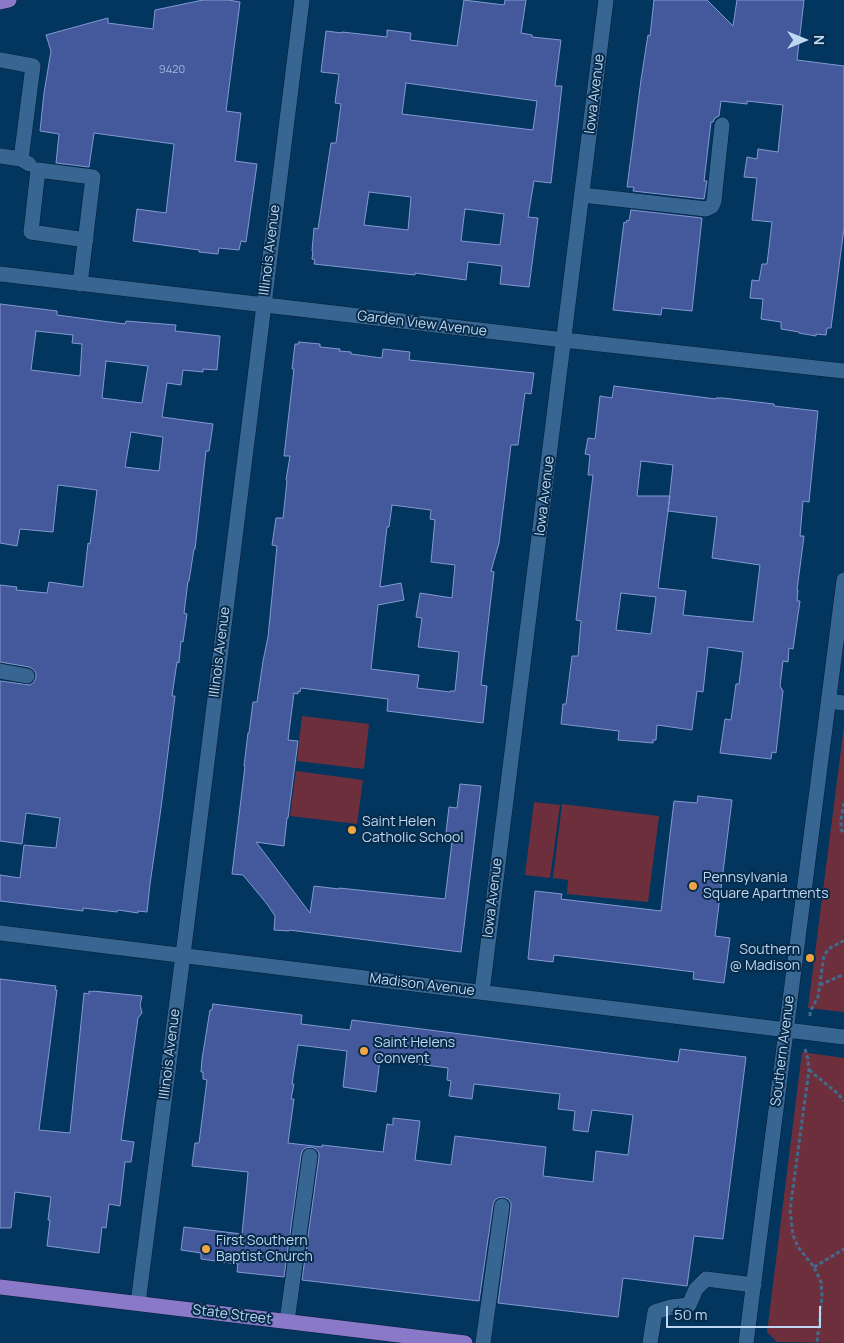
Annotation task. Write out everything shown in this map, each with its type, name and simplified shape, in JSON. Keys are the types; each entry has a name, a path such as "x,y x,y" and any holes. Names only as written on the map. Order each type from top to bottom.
{"main road":[{"path":"0,2 9,0"},
{"name":"State Street","path":"0,1287 465,1343"}],"street":[{"name":"Illinois Avenue","path":"138,1304 302,0"},
{"name":"Iowa Avenue","path":"482,992 606,0"},
{"path":"0,60 33,66 21,159"},
{"path":"582,195 706,209 712,206 714,202 722,125"},
{"path":"0,156 21,159 38,170 93,177 80,284"},
{"path":"38,170 31,232 86,240"},
{"name":"Garden View Avenue","path":"0,274 844,371"},
{"name":"Southern Avenue","path":"746,1343 844,580"},
{"path":"0,672 27,676"},
{"path":"829,701 844,703"},
{"name":"Madison Avenue","path":"0,933 844,1037"},
{"path":"287,1322 310,1156"},
{"path":"483,1343 502,1206"},
{"path":"650,1343 655,1312 671,1307 688,1305 696,1289 706,1279 754,1285"}],"path":[{"path":"844,803 841,829 844,834"},
{"path":"810,1012 818,997 824,955 844,938"},
{"path":"820,985 844,976"},
{"path":"804,1048 809,1070 790,1210 793,1235 798,1246 814,1267 821,1282 822,1297 818,1343"},
{"path":"809,1070 844,1100"},
{"path":"814,1267 844,1249"}],"shaded area":[{"path":"302,716 369,724 364,769 297,761"},
{"path":"844,726 844,1012 808,1008"},
{"path":"296,771 363,780 357,824 290,816"},
{"path":"534,802 560,805 550,878 525,875"},
{"path":"562,804 659,816 648,902 567,894 568,880 553,878"},
{"path":"802,1052 844,1058 844,1343 777,1342 767,1332"}],"building":[{"path":"203,0 240,2 226,111 241,113 235,161 257,164 246,242 241,241 239,250 219,248 218,254 133,241 137,209 166,213 174,144 94,133 89,167 56,163 59,134 40,131 51,51 46,35 108,18 108,23 153,29 155,10"},
{"path":"464,0 504,5 505,0 526,0 521,33 532,35 532,37 561,40 555,86 562,86 551,183 534,181 528,217 538,218 529,287 500,284 502,266 468,262 466,280 415,273 415,275 314,264 315,260 312,259 312,251 314,228 318,229 331,143 336,143 341,104 335,103 339,74 321,72 326,31 387,37 387,30 411,33 410,40 457,46","holes":["406,83 537,101 533,130 402,114","369,192 411,197 408,230 364,225","465,209 504,214 500,245 461,241"]},
{"path":"654,0 707,0 733,26 737,0 804,0 797,60 844,66 844,228 831,328 827,328 826,335 816,334 816,336 781,329 781,322 761,319 763,299 750,298 752,280 759,281 762,264 767,264 772,222 752,220 757,178 744,177 747,157 757,159 758,149 778,152 783,105 747,101 747,104 721,101 719,116 711,122 704,181 707,181 704,199 633,191 634,187 627,187"},
{"path":"631,210 702,218 692,311 662,308 661,315 613,310 624,222 629,221"},
{"path":"0,304 57,311 57,315 125,324 126,321 176,325 175,331 220,336 217,370 203,369 203,372 183,370 181,385 167,383 162,417 213,424 209,451 206,451 195,549 184,613 187,614 172,696 175,696 147,912 138,911 138,913 118,910 117,912 83,908 83,911 0,901 0,875 20,878 24,845 56,848 60,818 26,813 22,844 0,841 0,681 30,685 34,682 36,673 29,667 0,662 0,585 17,587 16,590 47,593 49,582 83,587 97,490 58,485 53,532 20,529 17,546 0,543","holes":["36,331 73,335 72,343 82,344 80,376 31,370","106,361 148,366 142,403 102,398","131,432 163,437 159,471 125,467"]},
{"path":"299,342 320,344 320,347 340,349 339,351 351,352 351,354 382,358 383,349 410,352 409,360 534,373 531,394 525,393 518,445 511,445 499,543 491,571 494,572 481,685 487,686 483,723 387,711 388,699 301,688 298,694 294,693 288,740 298,741 284,846 256,842 310,913 314,886 445,899 452,842 445,841 449,807 457,808 460,784 481,786 461,952 289,930 274,930 275,916 267,904 243,875 232,874 248,733 253,702 257,702 268,637 277,546 272,545 276,518 283,518 290,456 284,456 294,369 292,369 295,344 299,344","holes":["392,505 431,510 430,519 435,520 431,562 455,565 452,598 420,593 416,617 422,618 418,647 459,652 455,691 450,692 417,688 419,675 371,669 378,605 404,600 401,583 380,587 387,527 389,527"]},
{"path":"614,386 716,399 723,398 774,404 774,406 818,411 809,502 803,501 800,536 804,536 797,590 797,601 800,601 793,649 789,648 788,662 783,661 780,686 783,691 776,753 772,752 771,759 720,753 725,719 731,720 736,684 739,684 743,652 708,647 703,692 697,691 692,730 657,725 656,740 653,740 653,743 618,740 619,731 561,724 563,704 566,704 572,656 578,656 581,621 576,620 593,475 588,475 590,455 585,454 588,438 595,439 600,396 612,398","holes":["641,461 673,465 670,496 637,496","668,511 717,517 712,558 760,565 753,622 683,615 686,591 658,588","621,593 656,597 651,634 616,630"]},
{"name":"Pennsylvania Square Apartments","path":"698,796 732,800 715,936 730,938 724,983 693,979 694,972 630,964 554,955 553,962 528,959 535,891 562,894 561,899 661,911 674,801 697,803"},
{"path":"0,979 56,986 39,1130 70,1133 84,993 89,994 89,991 93,991 142,996 140,1005 142,1013 138,1018 121,1140 134,1142 131,1162 125,1162 120,1206 109,1204 106,1228 102,1227 99,1253 47,1246 51,1197 15,1192 11,1228 0,1228"},
{"path":"213,1004 302,1015 301,1024 350,1030 352,1020 678,1062 680,1049 746,1057 723,1239 694,1236 687,1286 623,1278 618,1317 498,1303 511,1207 508,1199 503,1197 495,1200 493,1205 479,1301 302,1280 319,1157 316,1149 311,1147 303,1150 301,1155 284,1277 237,1272 238,1264 201,1259 201,1253 181,1250 184,1227 242,1234 248,1172 192,1166 195,1143 199,1143 207,1080 203,1079 203,1072 201,1072 202,1059 210,1010 212,1010","holes":["298,1045 347,1051 343,1087 376,1092 380,1059 448,1068 447,1080 451,1081 449,1096 472,1099 474,1084 560,1094 558,1109 575,1111 573,1130 588,1132 592,1110 633,1115 628,1155 596,1151 593,1182 543,1176 546,1147 455,1136 451,1165 415,1160 420,1121 393,1118 393,1125 387,1124 383,1152 288,1143 294,1099 291,1099 294,1084 292,1084"]}],"place":[{"name":"Saint Helen Catholic School","path":"352,830"},
{"name":"Pennsylvania Square Apartments","path":"693,886"},
{"name":"Southern @ Madison","path":"810,958"},
{"name":"Saint Helens Convent","path":"364,1051"},
{"name":"First Southern Baptist Church","path":"206,1249"}]}
